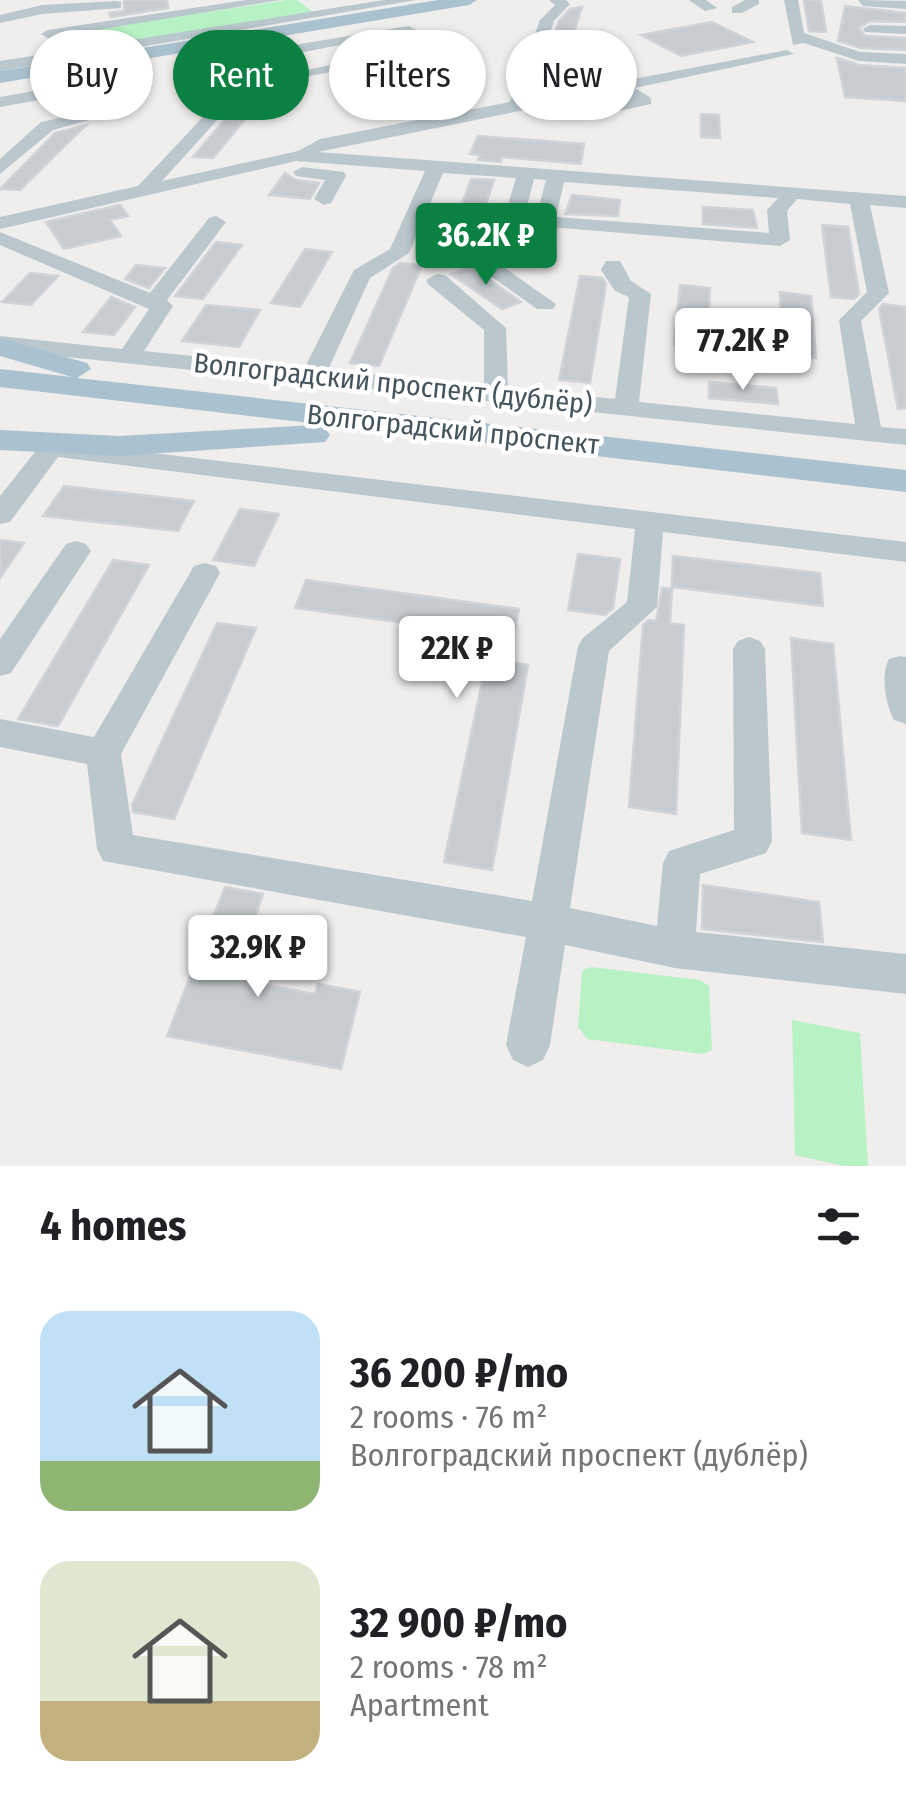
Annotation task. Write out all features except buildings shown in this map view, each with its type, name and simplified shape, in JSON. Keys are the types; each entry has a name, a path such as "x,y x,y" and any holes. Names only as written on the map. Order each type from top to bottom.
{"main road":[{"path":"279,30 403,6 469,0"},
{"path":"0,78 30,71"},
{"name":"Волгоградский проспект (дублёр)","path":"0,345 210,402"},
{"name":"Волгоградский проспект","path":"0,378 906,480"},
{"name":"Волгоградский проспект","path":"0,401 906,502"},
{"path":"0,440 43,447 146,446 314,435"}],"street":[{"path":"14,0 32,12 45,30"},
{"path":"74,30 273,0"},
{"path":"304,0 328,18"},
{"path":"544,30 559,2 582,0"},
{"path":"737,10 752,4 752,0"},
{"path":"792,0 794,44"},
{"path":"0,19 48,4 86,9 131,2"},
{"path":"863,2 906,5"},
{"path":"403,6 408,30"},
{"path":"153,48 328,18"},
{"path":"870,28 906,30"},
{"path":"637,80 794,44 906,60"},
{"path":"0,66 30,65"},
{"path":"310,70 329,67"},
{"path":"0,102 30,97"},
{"path":"0,223 296,156 320,144 506,106"},
{"path":"0,169 47,126 75,120"},
{"path":"143,189 208,120"},
{"path":"296,156 335,166"},
{"path":"324,199 337,176 335,166"},
{"path":"191,177 265,183 274,170 436,167 906,202"},
{"path":"314,374 361,274 399,252 436,167"},
{"path":"514,218 526,174"},
{"path":"556,176 545,222 780,240 776,210 788,199 787,193"},
{"path":"859,199 878,293 850,320 869,433"},
{"path":"154,303 216,222"},
{"path":"0,238 162,306 128,356"},
{"path":"439,240 471,253 544,304 495,328"},
{"path":"613,265 622,286 640,294 626,407"},
{"path":"436,280 495,328 496,393"},
{"name":"Волгоградский проспект (дублёр)","path":"0,345 906,436"},
{"path":"0,515 43,447 906,552"},
{"path":"528,1045 594,646 642,607 650,522"},
{"path":"0,664 76,550"},
{"path":"205,573 103,752 116,850 546,922 674,949 906,974"},
{"path":"674,949 682,863 753,842 749,649"},
{"path":"906,668 900,668 906,711"},
{"path":"0,733 103,752"}],"green space":[{"path":"287,0 297,0 313,12 202,30 173,30 173,35 153,38 153,30 88,30"},
{"path":"591,967 700,980 709,986 712,1050 703,1054 587,1039 578,1027 582,971"},
{"path":"792,1020 860,1033 868,1166 844,1166 795,1155"}]}
